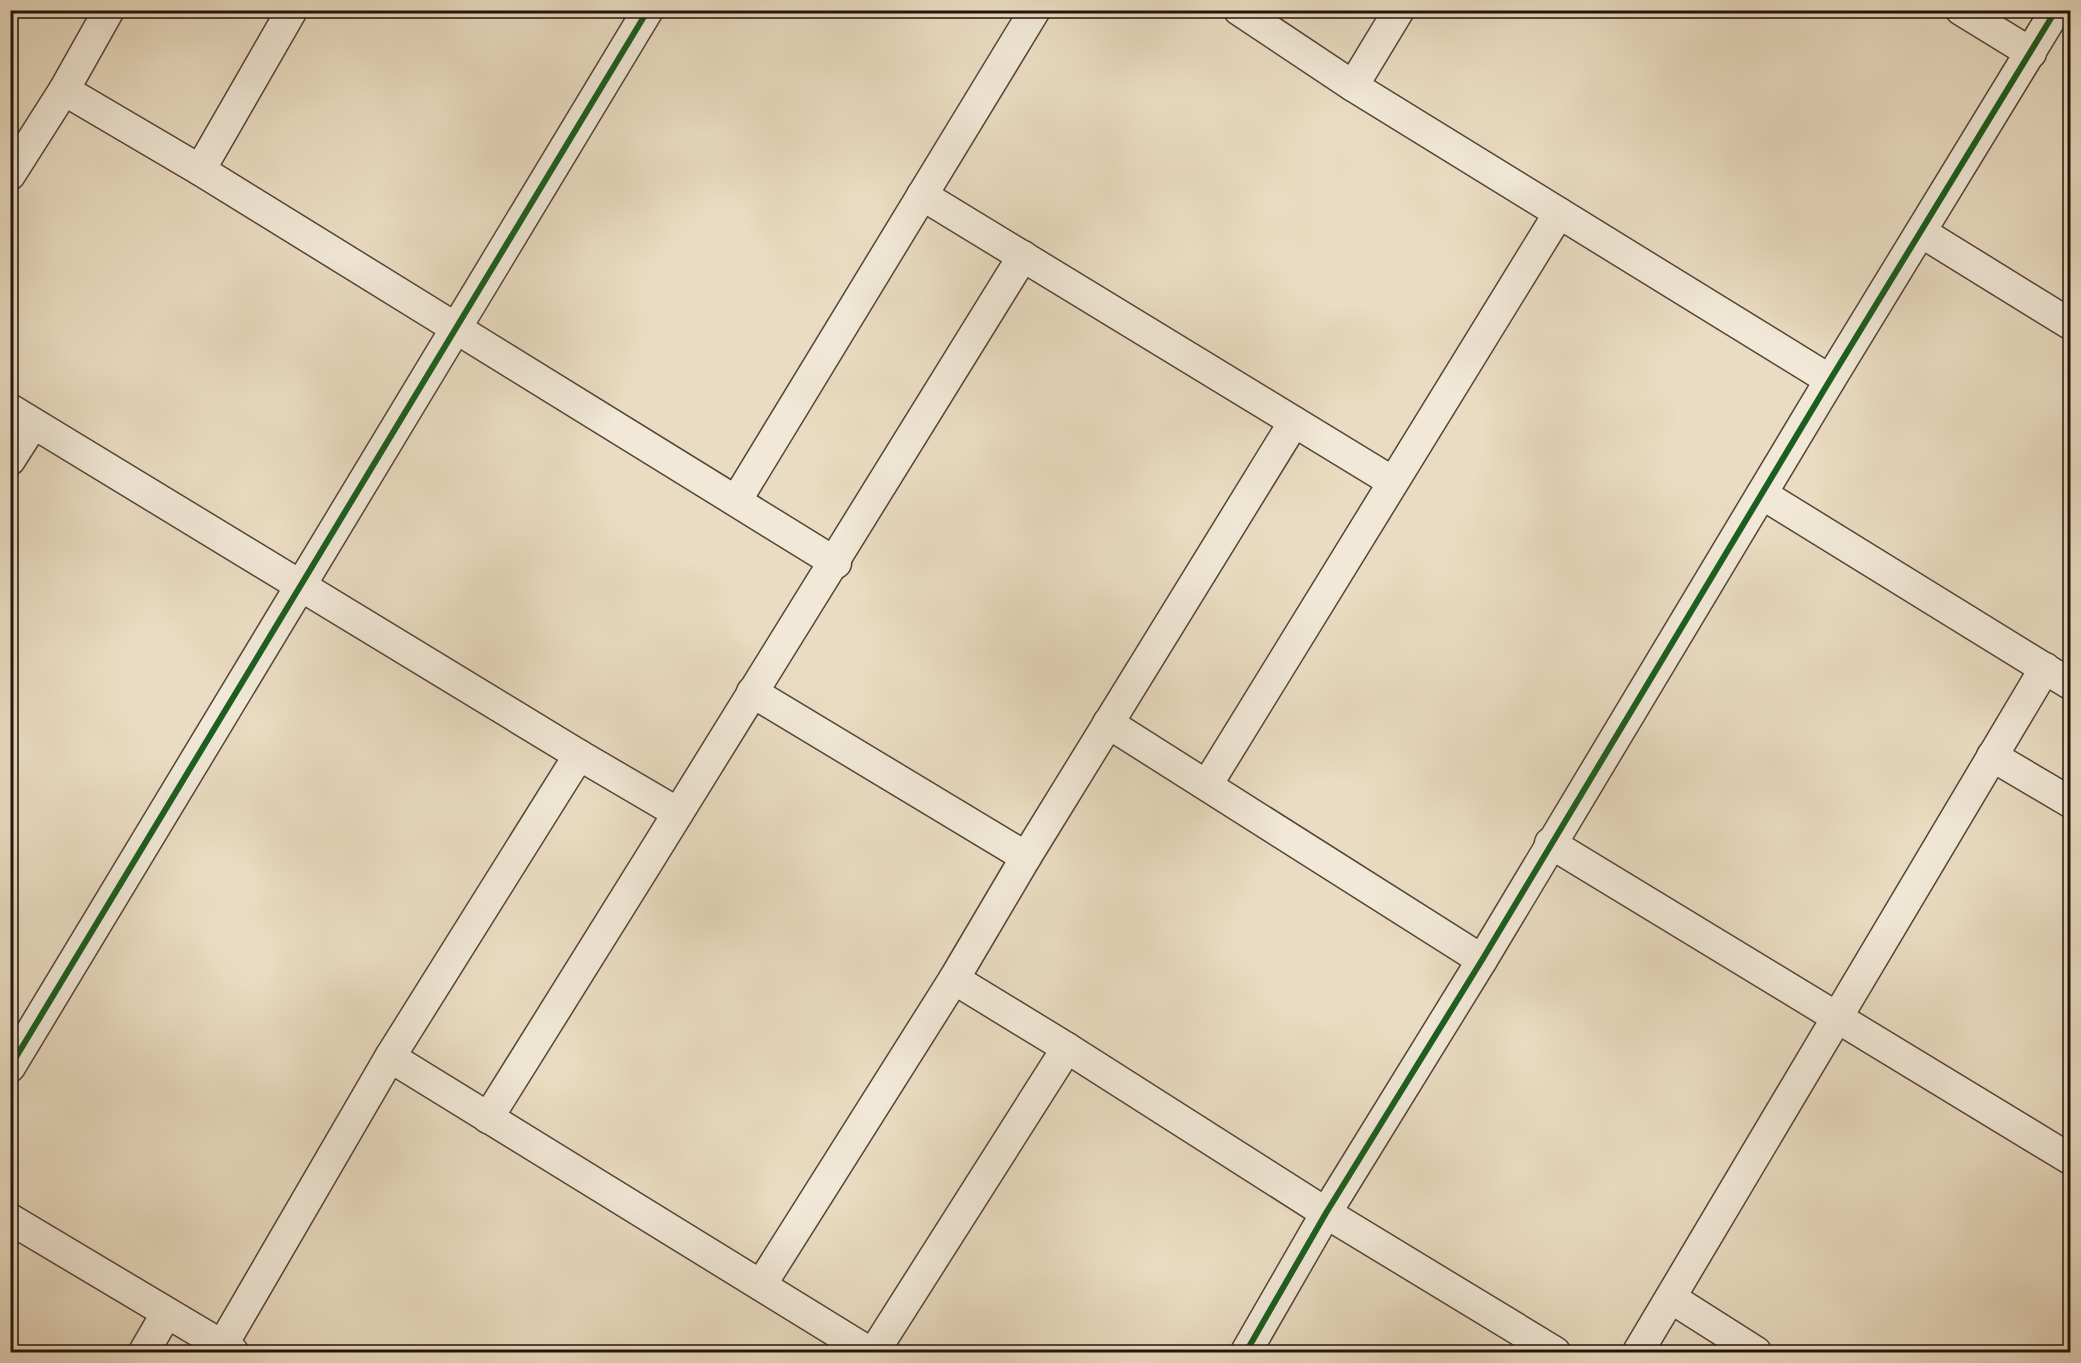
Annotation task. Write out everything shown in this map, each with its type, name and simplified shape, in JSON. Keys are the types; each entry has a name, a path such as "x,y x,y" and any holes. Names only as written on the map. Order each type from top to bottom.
{"street":[{"path":"10,175 64,90 109,10"},
{"path":"200,170 292,10"},
{"path":"10,1067 648,10"},
{"path":"736,501 1035,10"},
{"path":"1239,10 1353,86 1830,380"},
{"path":"1353,86 1399,10"},
{"path":"1961,10 2031,53"},
{"path":"1246,1353 1326,1213 1482,960 1550,843 2056,10"},
{"path":"64,90 200,170 836,563"},
{"path":"922,195 1393,482"},
{"path":"1207,785 1559,213"},
{"path":"1921,232 2070,324"},
{"path":"488,1118 752,693 836,563 1023,255"},
{"path":"10,460 22,417 678,813"},
{"path":"761,1285 954,979 1026,857 1294,422"},
{"path":"1762,494 2070,684"},
{"path":"1638,1353 2045,668"},
{"path":"752,693 1026,857"},
{"path":"1108,723 1482,960"},
{"path":"10,1219 227,1349 390,1057 579,755"},
{"path":"1992,756 2070,802"},
{"path":"1550,843 2070,1159"},
{"path":"954,979 1326,1213 1556,1353"},
{"path":"874,1353 1067,1048"},
{"path":"390,1057 869,1353"},
{"path":"1671,1298 1756,1353"},
{"path":"144,1353 166,1314"}],"cycle path":[{"path":"10,1067 648,10"},
{"path":"1246,1352 1326,1213 1482,960 1830,380 2056,10"}]}
